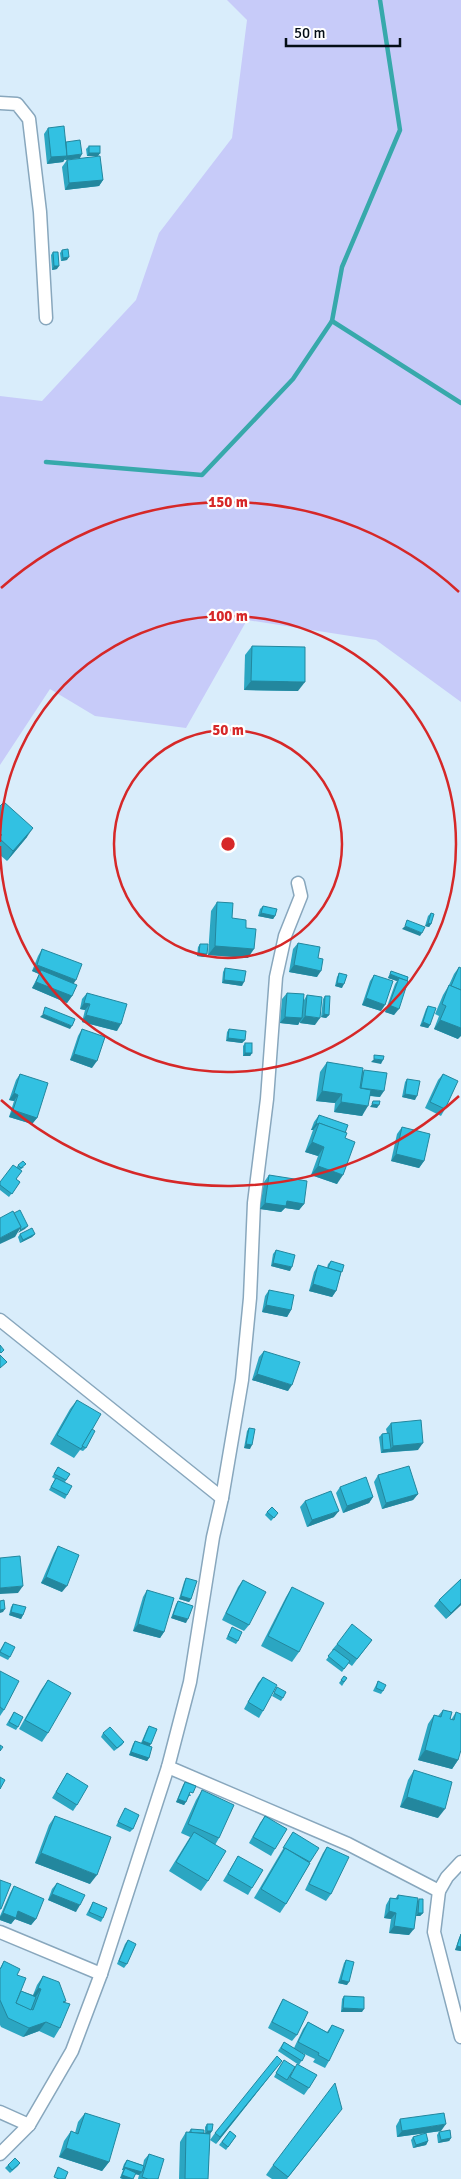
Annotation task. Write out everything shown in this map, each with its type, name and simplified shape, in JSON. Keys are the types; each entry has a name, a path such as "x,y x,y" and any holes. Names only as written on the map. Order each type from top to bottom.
{"street":[{"path":"0,103 17,104 29,119 40,212 46,318"},
{"path":"0,2154 29,2124 72,2051 101,1974 168,1767 190,1682 213,1537 222,1498 242,1380 250,1298 254,1204 267,1099 276,977 285,936 301,896 298,883"},
{"path":"0,1320 222,1498"},
{"path":"168,1767 348,1844 439,1892"},
{"path":"461,1862 447,1877 439,1892 434,1932 461,2037"},
{"path":"0,1932 101,1974"},
{"path":"0,2112 29,2124"}],"shaded area":[{"path":"227,0 461,0 461,702 376,640 247,620 186,728 95,716 50,689 0,765 0,396 42,401 136,300 159,233 232,138 247,20"}],"building":[{"path":"64,126 67,156 51,157 48,128"},
{"path":"80,140 82,154 67,156 66,142"},
{"path":"89,146 100,146 100,153 89,153"},
{"path":"100,156 103,180 69,183 67,160"},
{"path":"68,249 69,257 63,258 62,250"},
{"path":"53,252 58,252 59,266 54,266"},
{"path":"252,646 305,647 305,682 251,681"},
{"path":"4,802 33,828 13,851 0,839 2,835 0,833 0,806"},
{"path":"217,902 233,903 232,918 246,920 246,928 256,929 254,949 215,946"},
{"path":"263,906 277,909 275,916 261,913"},
{"path":"431,913 434,914 431,924 428,923"},
{"path":"407,920 425,927 422,933 405,926"},
{"path":"298,943 320,947 318,958 323,959 321,971 294,965"},
{"path":"200,944 208,944 207,954 199,953"},
{"path":"42,949 82,964 76,980 37,965"},
{"path":"459,967 461,968 461,990 451,986"},
{"path":"225,968 246,971 244,982 224,980"},
{"path":"41,970 77,985 72,996 36,982"},
{"path":"391,971 408,977 407,981 390,974"},
{"path":"339,973 347,975 344,984 337,983"},
{"path":"374,975 393,981 385,1005 366,998"},
{"path":"399,978 408,981 399,1009 389,1005"},
{"path":"449,985 461,990 461,1028 440,1020 446,1006 442,1004"},
{"path":"87,993 127,1004 121,1024 86,1015 90,1004 84,1003"},
{"path":"287,993 304,994 302,1018 285,1017"},
{"path":"307,995 322,997 320,1018 305,1016"},
{"path":"325,996 330,996 329,1015 324,1014"},
{"path":"428,1006 436,1008 430,1025 423,1022"},
{"path":"45,1007 75,1019 72,1026 43,1014"},
{"path":"82,1029 105,1037 97,1061 74,1054"},
{"path":"229,1029 246,1031 245,1040 228,1038"},
{"path":"245,1043 252,1043 252,1053 245,1053"},
{"path":"374,1055 384,1056 383,1060 374,1059"},
{"path":"327,1062 363,1068 360,1088 371,1090 368,1106 341,1102 342,1094 322,1091"},
{"path":"364,1070 387,1073 384,1091 361,1088"},
{"path":"20,1074 48,1083 37,1118 13,1110 18,1095 14,1093"},
{"path":"443,1074 458,1081 445,1109 430,1102"},
{"path":"407,1079 420,1081 417,1096 405,1094"},
{"path":"373,1101 380,1101 379,1105 372,1104"},
{"path":"319,1115 348,1125 345,1133 316,1123"},
{"path":"319,1123 347,1133 345,1138 355,1142 343,1175 318,1166 324,1147 312,1142"},
{"path":"402,1127 430,1134 424,1161 396,1154"},
{"path":"23,1161 26,1164 21,1168 18,1165"},
{"path":"13,1165 22,1171 16,1179 20,1182 12,1194 0,1185 0,1182"},
{"path":"269,1175 307,1181 304,1204 287,1201 286,1206 265,1203"},
{"path":"20,1210 28,1226 20,1230 21,1227 14,1213"},
{"path":"13,1211 21,1227 0,1238 0,1218"},
{"path":"32,1228 35,1234 23,1240 20,1234"},
{"path":"276,1250 295,1255 292,1267 273,1263"},
{"path":"331,1261 344,1265 342,1272 328,1268"},
{"path":"318,1265 341,1272 336,1291 313,1284"},
{"path":"269,1290 294,1295 291,1310 266,1305"},
{"path":"0,1345 4,1350 1,1353 0,1352"},
{"path":"264,1351 300,1362 292,1385 257,1374"},
{"path":"0,1355 7,1362 0,1368"},
{"path":"77,1400 101,1414 81,1449 57,1435"},
{"path":"421,1420 423,1443 393,1446 391,1423"},
{"path":"249,1428 255,1429 252,1445 246,1444"},
{"path":"92,1429 95,1431 86,1448 82,1446"},
{"path":"389,1433 391,1449 383,1450 382,1434"},
{"path":"409,1466 418,1494 386,1503 378,1475"},
{"path":"58,1467 70,1474 66,1480 54,1474"},
{"path":"366,1477 373,1497 347,1506 340,1487"},
{"path":"56,1478 72,1486 67,1495 51,1487"},
{"path":"331,1491 339,1511 312,1520 305,1501"},
{"path":"272,1507 278,1513 274,1518 267,1512"},
{"path":"58,1546 79,1555 67,1586 46,1577"},
{"path":"20,1556 23,1586 0,1588 0,1558"},
{"path":"186,1578 197,1581 191,1599 181,1596"},
{"path":"461,1579 461,1603 451,1613 439,1600"},
{"path":"243,1580 266,1592 249,1625 226,1613"},
{"path":"292,1587 324,1603 299,1652 268,1636"},
{"path":"147,1590 174,1598 164,1632 138,1624"},
{"path":"4,1600 5,1609 0,1610 0,1601"},
{"path":"178,1601 193,1606 188,1619 173,1615"},
{"path":"13,1604 26,1607 23,1615 11,1612"},
{"path":"352,1624 372,1640 357,1659 337,1644"},
{"path":"232,1627 242,1632 238,1641 228,1636"},
{"path":"5,1642 15,1647 10,1657 0,1652"},
{"path":"334,1649 350,1661 344,1669 328,1656"},
{"path":"0,1671 19,1681 4,1710 0,1707"},
{"path":"344,1676 347,1678 344,1682 341,1680"},
{"path":"263,1677 277,1685 263,1711 248,1702"},
{"path":"48,1680 71,1693 48,1733 25,1720"},
{"path":"378,1681 386,1685 383,1691 376,1688"},
{"path":"277,1687 286,1692 283,1698 274,1693"},
{"path":"443,1710 452,1712 450,1719 454,1720 456,1712 461,1714 461,1750 458,1760 425,1750 434,1715 441,1717"},
{"path":"14,1712 23,1717 18,1727 9,1722"},
{"path":"149,1726 157,1729 151,1744 143,1741"},
{"path":"110,1727 124,1742 117,1748 103,1733"},
{"path":"135,1741 152,1747 149,1758 131,1752"},
{"path":"414,1770 452,1782 445,1809 407,1797"},
{"path":"67,1773 88,1786 77,1805 56,1792"},
{"path":"0,1777 5,1780 0,1789"},
{"path":"185,1782 196,1786 193,1793 190,1792 186,1802 178,1799"},
{"path":"202,1790 234,1805 219,1838 188,1824"},
{"path":"125,1808 139,1815 133,1829 118,1822"},
{"path":"55,1816 111,1837 97,1875 41,1853"},
{"path":"265,1816 287,1829 275,1849 253,1837"},
{"path":"194,1832 226,1851 208,1881 176,1862"},
{"path":"293,1832 319,1848 310,1862 283,1848"},
{"path":"327,1847 349,1857 331,1894 309,1884"},
{"path":"285,1848 310,1863 286,1904 261,1889"},
{"path":"238,1856 263,1870 252,1888 228,1874"},
{"path":"0,1880 11,1884 1,1909 0,1909"},
{"path":"57,1883 85,1895 80,1905 52,1894"},
{"path":"14,1886 44,1899 36,1919 18,1911 16,1918 3,1913"},
{"path":"398,1895 418,1898 414,1929 394,1926 396,1913 389,1911 390,1898 398,1899"},
{"path":"419,1899 423,1899 423,1913 418,1913"},
{"path":"93,1902 107,1908 103,1918 89,1912"},
{"path":"461,1934 461,1947 457,1946"},
{"path":"128,1940 136,1944 127,1964 119,1961"},
{"path":"346,1960 354,1962 349,1982 341,1980"},
{"path":"4,1961 20,1969 17,1975 26,1978 16,2003 33,2010 41,1989 38,1988 43,1976 59,1982 66,2001 63,2002 70,2004 60,2028 46,2022 29,2028 8,2018 0,2000 0,1969"},
{"path":"21,1991 36,1997 31,2010 16,2003"},
{"path":"344,1996 364,1997 364,2009 343,2008"},
{"path":"283,1999 308,2012 297,2035 272,2022"},
{"path":"308,2022 328,2033 332,2025 344,2030 329,2061 318,2055 319,2053 298,2042"},
{"path":"284,2042 305,2055 302,2061 281,2048"},
{"path":"277,2056 282,2061 220,2137 215,2133"},
{"path":"284,2060 295,2067 287,2080 276,2073"},
{"path":"297,2064 317,2075 309,2088 290,2077"},
{"path":"335,2083 342,2109 288,2177 273,2165"},
{"path":"85,2113 120,2124 109,2162 66,2148 71,2131 78,2134"},
{"path":"444,2113 446,2124 402,2131 400,2119"},
{"path":"207,2124 213,2124 212,2131 207,2131"},
{"path":"191,2129 204,2130 204,2133 191,2133"},
{"path":"450,2130 451,2138 441,2140 439,2132"},
{"path":"230,2131 236,2136 228,2147 222,2142"},
{"path":"186,2132 210,2134 208,2179 185,2179"},
{"path":"426,2133 428,2141 416,2145 413,2137"},
{"path":"149,2154 164,2159 158,2179 142,2177"},
{"path":"15,2158 20,2163 12,2170 8,2165"},
{"path":"127,2160 144,2166 142,2172 124,2167"},
{"path":"58,2167 68,2172 65,2179 54,2177"},
{"path":"125,2168 136,2173 133,2179 122,2175"}],"waterway":[{"path":"46,462 202,475 293,379 332,321 342,267 400,130 380,0"},
{"path":"332,321 461,403"}]}
